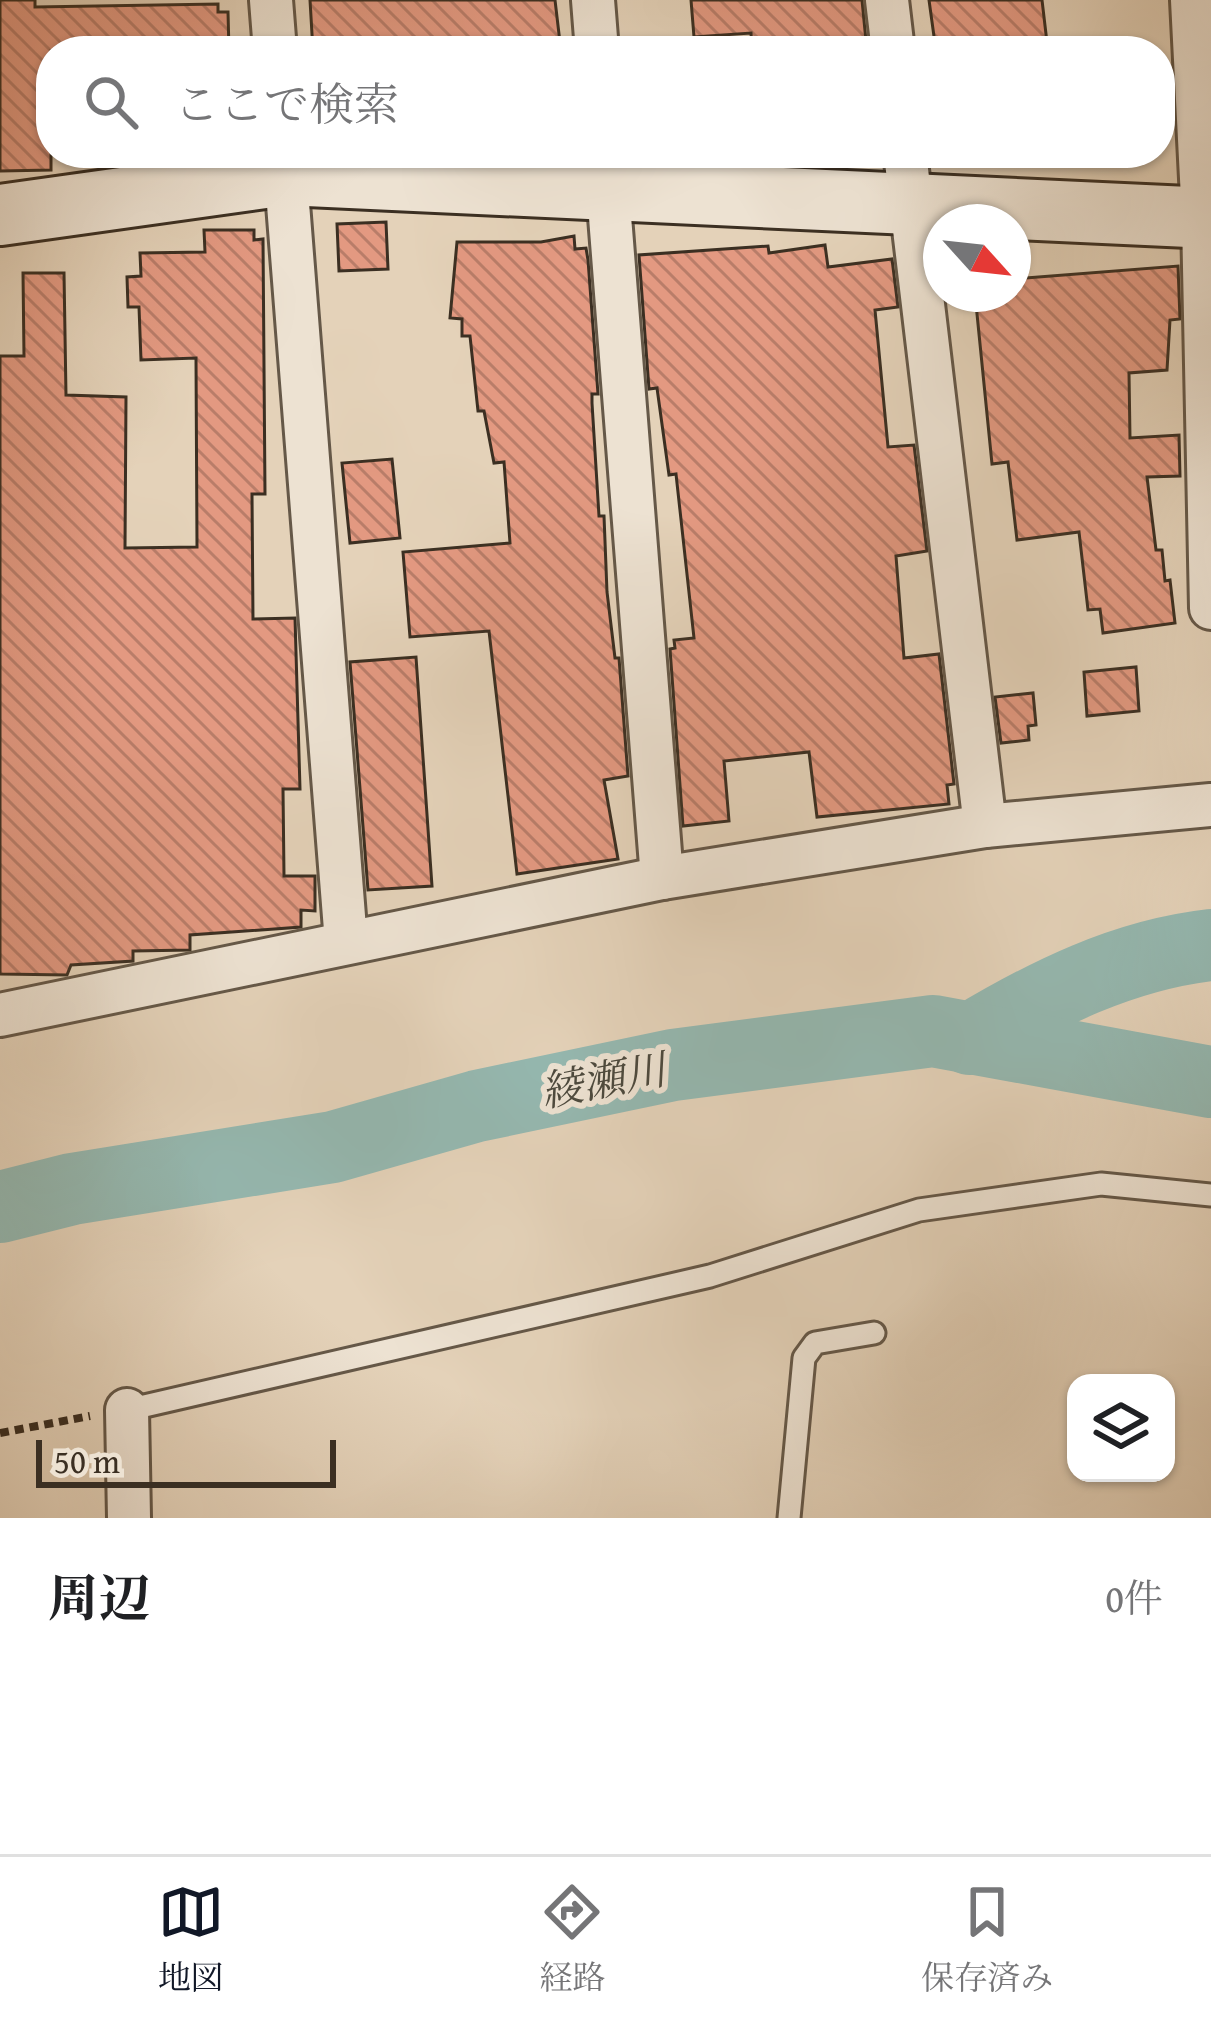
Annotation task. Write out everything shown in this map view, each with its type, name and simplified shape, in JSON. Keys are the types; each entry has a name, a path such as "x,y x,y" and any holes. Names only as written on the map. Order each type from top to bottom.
{"street":[{"path":"271,0 274,36"},
{"path":"593,0 596,36"},
{"path":"887,0 891,36"},
{"path":"1192,0 1207,218 1211,608"},
{"path":"0,215 263,168"},
{"path":"285,168 346,942"},
{"path":"499,168 908,178 1207,218"},
{"path":"606,170 662,878"},
{"path":"908,178 985,826"},
{"path":"0,1015 662,878 985,826 1211,805"},
{"path":"127,1410 129,1518"}],"lane":[{"path":"127,1410 710,1276 919,1210 1101,1184 1211,1195"},
{"path":"789,1518 804,1358 815,1343 874,1333"}],"path":[{"path":"0,1432 127,1410"}],"building":[{"path":"0,0 35,0 35,7 218,4 218,12 228,12 229,36 36,36 36,168 51,170 0,171"},
{"path":"310,0 555,0 559,36 312,36"},
{"path":"691,0 862,0 866,36 694,36"},
{"path":"929,0 1042,0 1046,36 934,36"},
{"path":"386,222 388,269 339,271 337,224"},
{"path":"204,230 254,230 254,240 263,239 265,494 252,494 253,619 295,618 300,789 283,789 284,876 315,876 315,911 301,910 301,927 190,935 190,950 133,951 133,961 71,965 67,975 0,974 0,356 24,356 23,273 64,273 66,395 126,397 125,548 197,547 196,358 141,360 139,307 128,307 127,277 141,276 140,253 205,252"},
{"path":"574,236 575,249 586,248 588,260 598,394 592,394 592,403 599,516 604,516 607,592 615,658 619,658 628,776 604,780 618,859 517,874 489,631 410,637 403,552 510,543 504,462 494,463 484,411 478,411 470,336 462,336 462,319 450,318 457,242 541,242"},
{"path":"825,245 828,267 892,259 898,307 875,310 888,447 914,445 927,551 896,556 904,658 939,654 954,784 947,785 949,804 817,817 809,752 724,761 729,821 683,826 670,649 675,648 674,640 694,638 676,474 669,475 657,388 649,389 639,255 768,246 769,253"},
{"path":"1178,266 1180,319 1170,320 1167,370 1129,373 1130,438 1179,435 1180,476 1147,477 1156,550 1162,550 1165,581 1170,580 1175,623 1103,633 1100,609 1088,610 1079,532 1017,540 1008,462 992,464 977,312 1031,312 1031,278"},
{"path":"392,459 400,538 350,543 342,463"},
{"path":"416,657 432,886 368,890 350,662"},
{"path":"1136,667 1139,711 1087,716 1084,672"},
{"path":"1033,693 1036,725 1028,726 1029,740 1001,743 995,697"}],"waterway":[{"path":"970,1039 1116,967 1211,945"},
{"name":"綾瀬川","path":"0,1207 72,1189 333,1147 477,1106 673,1065 933,1031 1211,1082"}]}
